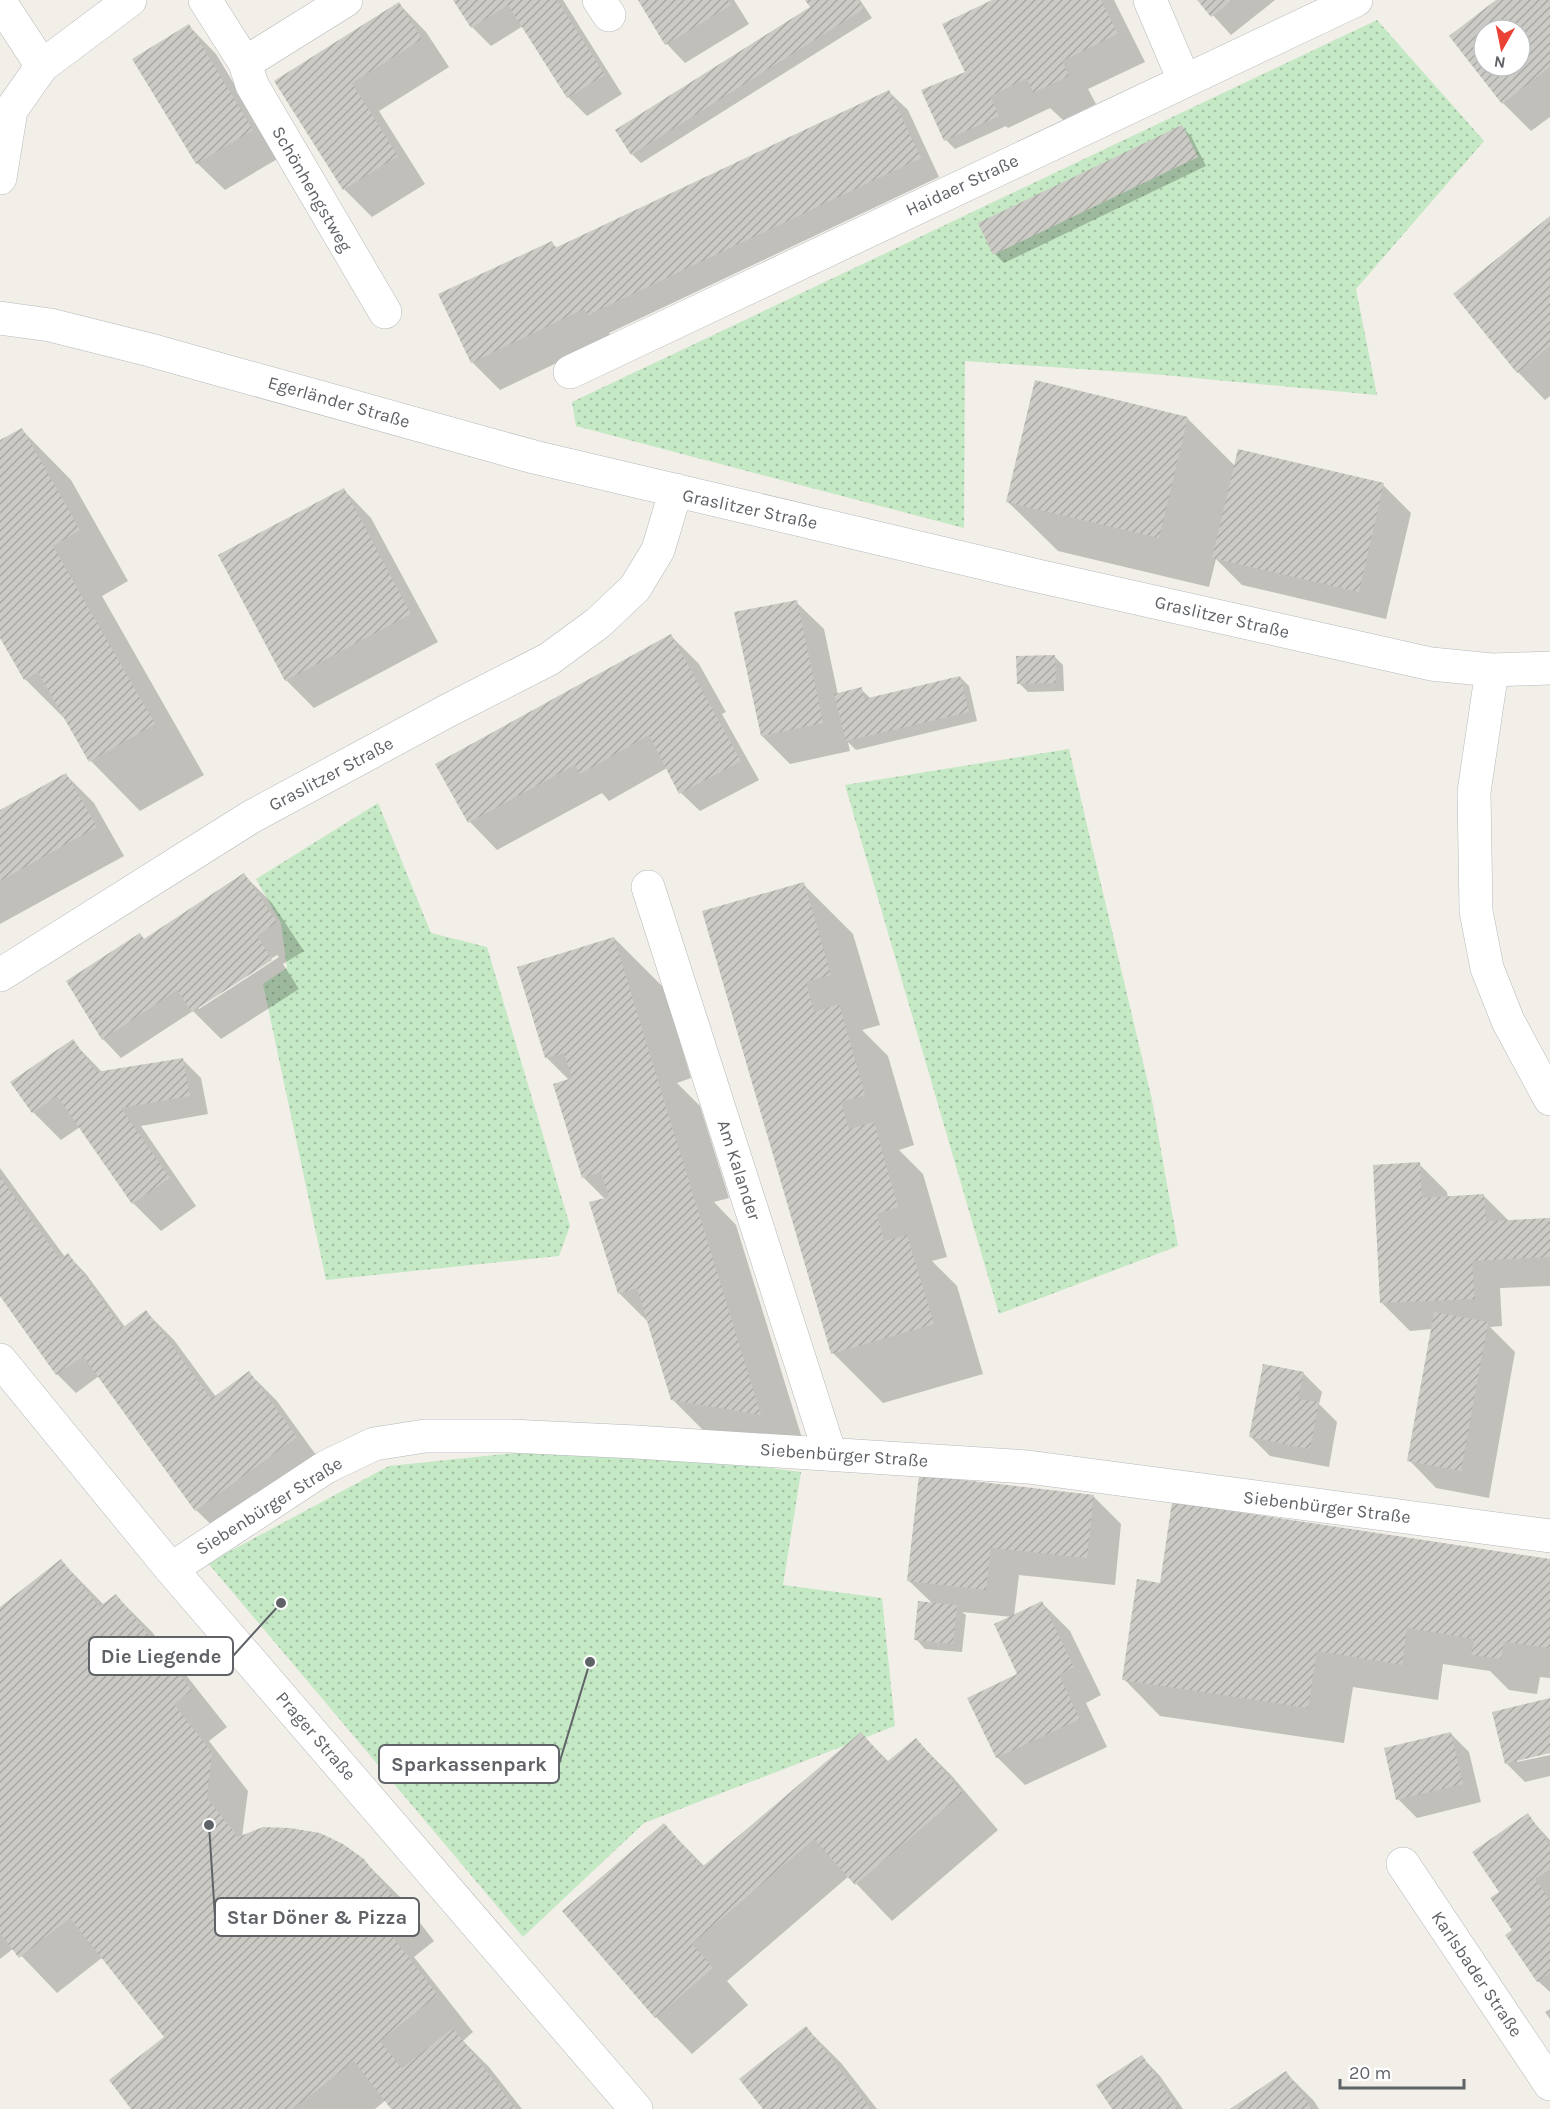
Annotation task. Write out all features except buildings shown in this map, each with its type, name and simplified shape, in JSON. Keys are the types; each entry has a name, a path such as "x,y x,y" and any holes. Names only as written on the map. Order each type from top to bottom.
{"street":[{"path":"0,178 11,110 42,66 128,0"},
{"name":"Schönhengstweg","path":"205,0 245,63 252,86 385,312"},
{"path":"245,63 346,0"},
{"path":"1150,0 1184,81"},
{"name":"Haidaer Straße","path":"570,372 1356,0"},
{"path":"0,2 42,66"},
{"name":"Egerländer Straße","path":"0,318 50,325 150,350 534,457 676,490"},
{"name":"Graslitzer Straße","path":"0,975 250,817 549,659 598,623 635,588 658,550 676,490 1038,576 1431,664 1492,670 1550,668"},
{"path":"1492,670 1474,792 1476,911 1490,977 1508,1021 1550,1099"},
{"name":"Am Kalander","path":"648,887 830,1454"},
{"name":"Prager Straße","path":"0,1360 171,1569 636,2109"},
{"name":"Siebenbürger Straße","path":"171,1569 326,1467 374,1444 425,1436 510,1436 1028,1467 1550,1536"},
{"name":"Karlsbader Straße","path":"1404,1864 1550,2084"}],"green space":[{"path":"1377,20 1484,141 1356,289 1377,395 1152,374 965,361 964,528 576,426 572,402"},
{"path":"1069,749 1152,1100 1178,1246 999,1314 845,785"},
{"path":"378,803 431,933 487,947 570,1226 559,1256 326,1280 263,984 287,968 281,923 256,879"},
{"path":"516,1453 698,1458 801,1472 783,1585 882,1598 895,1726 644,1823 523,1937 208,1563 389,1466"}],"place":[{"name":"Die Liegende","path":"281,1603"},
{"name":"Sparkassenpark","path":"590,1662"},
{"name":"Star Döner & Pizza","path":"209,1825"}]}
